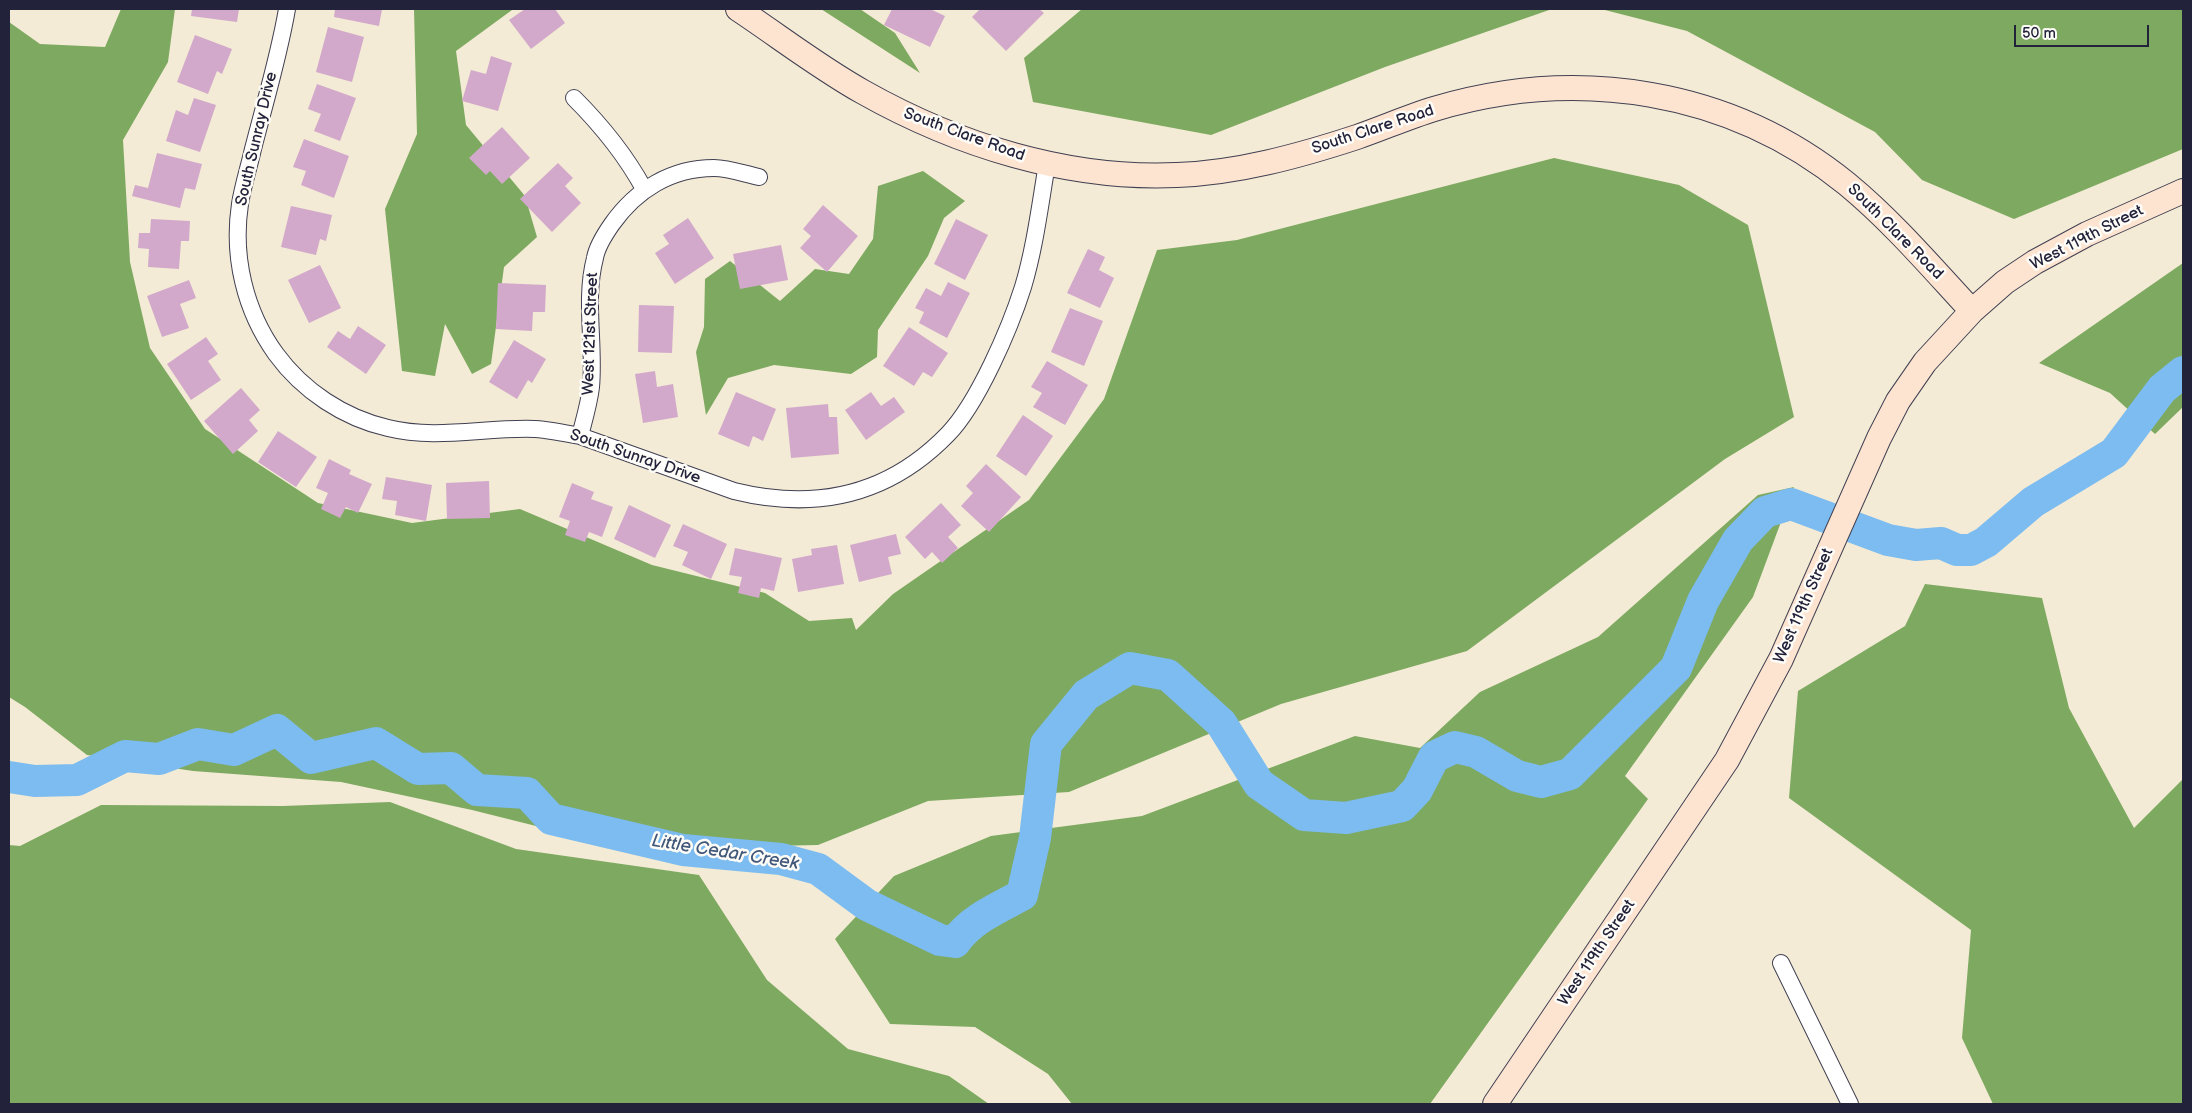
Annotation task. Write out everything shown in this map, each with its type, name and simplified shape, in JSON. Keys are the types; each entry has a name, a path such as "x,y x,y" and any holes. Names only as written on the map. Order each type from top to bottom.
{"street":[{"name":"South Sunray Drive","path":"287,9 239,213 238,246 242,280 251,311 268,344 284,365 302,383 327,402 357,418 388,429 421,433 534,429 580,436 734,491 759,497 786,500 827,499 856,492 891,477 923,457 950,433 969,405 1008,329 1023,286 1047,164"},
{"name":"South Clare Road","path":"738,9 825,69 897,110 953,134 1047,164 1096,172 1175,176 1211,172 1311,151 1430,110 1472,99 1549,88 1595,88 1629,91 1706,108 1741,121 1777,138 1846,183 1878,212 1972,311"},
{"path":"574,98 602,126 627,158 644,189"},
{"name":"West 121st Street","path":"580,436 591,387 590,288 595,256 606,233 624,207 644,189 670,176 691,170 716,168 759,177"},
{"name":"West 119th Street","path":"1495,1104 1727,760 1781,659 1863,477 1878,438 1898,401 1925,362 1972,311 2005,282 2062,246 2183,191"},
{"path":"1781,963 1850,1104"}],"green space":[{"path":"121,9 175,9 168,62 123,140 130,262 150,348 205,429 318,503 412,523 520,509 652,565 765,593 809,621 852,618 856,630 893,594 1029,500 1104,399 1157,250 1237,240 1554,158 1679,185 1748,225 1794,417 1725,459 1467,651 1281,704 1069,792 928,801 818,845 628,849 472,810 341,782 193,771 87,755 25,707 9,697 9,22 40,44 105,47"},
{"path":"414,9 512,9 456,51 466,125 525,196 537,237 504,267 491,364 472,374 445,324 435,376 402,371 385,209 417,134"},
{"path":"821,9 860,9 895,33 920,73"},
{"path":"1082,9 1552,9 1385,67 1211,135 1033,102 1024,58"},
{"path":"1601,9 2183,9 2183,149 2014,219 1922,180 1875,132 1687,31"},
{"path":"923,171 965,201 944,218 928,256 878,330 877,357 851,374 774,365 728,378 706,415 696,352 704,327 705,279 730,261 780,301 815,269 849,274 873,239 878,186"},
{"path":"2183,263 2183,407 2155,434 2110,393 2039,363"},
{"path":"1794,487 1753,597 1625,776 1648,799 1430,1104 1072,1104 1048,1074 975,1027 890,1024 835,939 894,876 991,836 1142,816 1355,736 1420,748 1480,692 1598,637 1758,495"},
{"path":"1925,584 2042,598 2069,708 2134,828 2183,779 2183,1104 1993,1104 1962,1038 1971,930 1789,798 1798,691 1905,626"},
{"path":"390,802 516,849 699,875 767,980 848,1049 949,1076 989,1104 9,1104 9,845 20,846 101,805 283,806"}],"building":[{"path":"192,9 239,9 237,22 191,16"},
{"path":"335,9 382,9 379,26 334,17"},
{"path":"525,9 555,9 565,23 531,49 509,20"},
{"path":"892,9 930,9 945,16 930,47 884,25"},
{"path":"980,9 1039,9 1044,13 1006,51 972,17"},
{"path":"328,27 364,37 352,82 316,72"},
{"path":"195,35 232,49 222,74 217,71 208,94 177,82"},
{"path":"491,56 512,63 498,111 462,101 471,70 486,74"},
{"path":"317,84 356,98 340,141 314,131 321,114 308,109"},
{"path":"194,98 216,105 200,152 166,141 176,110 188,115"},
{"path":"502,127 530,158 502,184 490,171 486,175 469,158"},
{"path":"304,139 349,156 334,198 301,185 306,171 293,167"},
{"path":"157,153 202,164 195,190 185,188 180,208 132,196 135,185 148,188"},
{"path":"558,163 573,178 565,186 581,203 552,232 520,199"},
{"path":"823,205 858,236 827,272 800,248 811,236 803,229"},
{"path":"291,206 332,215 326,241 320,239 316,255 281,247"},
{"path":"688,218 714,258 675,284 655,253 669,244 663,235"},
{"path":"151,219 190,221 189,241 181,241 179,269 148,267 149,249 138,248 139,233 150,233"},
{"path":"956,219 988,235 965,280 934,264"},
{"path":"781,245 788,280 740,289 733,254"},
{"path":"1088,249 1105,257 1099,270 1114,278 1100,308 1067,293"},
{"path":"320,265 341,308 309,323 288,280"},
{"path":"189,280 196,298 180,304 189,328 162,337 147,296"},
{"path":"948,282 970,293 947,338 919,323 924,312 915,308 926,288 941,296"},
{"path":"498,283 546,285 545,312 533,312 532,331 496,329"},
{"path":"639,305 674,306 672,353 638,352"},
{"path":"1070,308 1103,321 1084,366 1051,352"},
{"path":"358,326 386,345 366,374 327,347 338,331 350,339"},
{"path":"909,327 948,353 932,377 923,372 914,386 883,366"},
{"path":"206,337 218,354 208,361 221,380 191,400 167,364"},
{"path":"514,340 546,359 532,383 528,380 517,399 489,382"},
{"path":"1047,361 1088,385 1065,425 1033,407 1042,393 1031,387"},
{"path":"655,371 657,387 673,384 678,417 643,423 635,374"},
{"path":"241,388 260,410 249,420 258,431 233,454 204,421"},
{"path":"736,392 776,409 763,441 753,436 749,447 718,434"},
{"path":"871,392 881,406 894,397 905,412 866,440 845,410"},
{"path":"828,404 829,417 837,417 839,454 791,458 786,408"},
{"path":"1023,415 1053,436 1026,476 996,456"},
{"path":"278,431 317,457 296,487 258,462"},
{"path":"329,459 351,470 349,474 372,484 358,513 346,507 340,518 321,509 328,493 316,488"},
{"path":"986,464 1021,497 989,532 961,506 973,493 966,486"},
{"path":"386,477 432,485 426,521 395,515 397,501 382,499"},
{"path":"489,481 490,518 447,519 446,483"},
{"path":"572,483 594,492 591,499 613,507 602,537 589,532 585,542 565,535 570,521 559,517"},
{"path":"941,503 961,525 948,537 958,548 942,563 932,552 925,559 905,537"},
{"path":"629,505 671,525 655,558 614,539"},
{"path":"683,524 727,544 711,579 682,565 688,552 673,546"},
{"path":"896,534 901,554 888,557 892,574 859,582 850,545"},
{"path":"837,545 844,584 798,592 792,559 812,555 811,549"},
{"path":"735,548 782,558 774,591 761,588 759,598 738,593 742,577 729,575"}],"waterway":[{"name":"Little Cedar Creek","path":"9,777 35,781 77,780 125,756 159,759 198,744 234,750 277,730 311,758 376,743 418,769 451,768 477,790 527,793 551,819 683,850 781,859 818,869 867,905 940,940 955,942 977,920 1022,895 1035,838 1046,744 1086,695 1130,668 1168,675 1221,723 1259,784 1304,815 1346,818 1402,806 1417,790 1434,757 1455,747 1476,752 1517,776 1541,782 1570,774 1676,668 1703,601 1738,540 1765,512 1791,504 1888,540 1916,545 1941,543 1957,550 1971,550 1986,542 2033,502 2114,453 2162,389 2183,372"}]}
